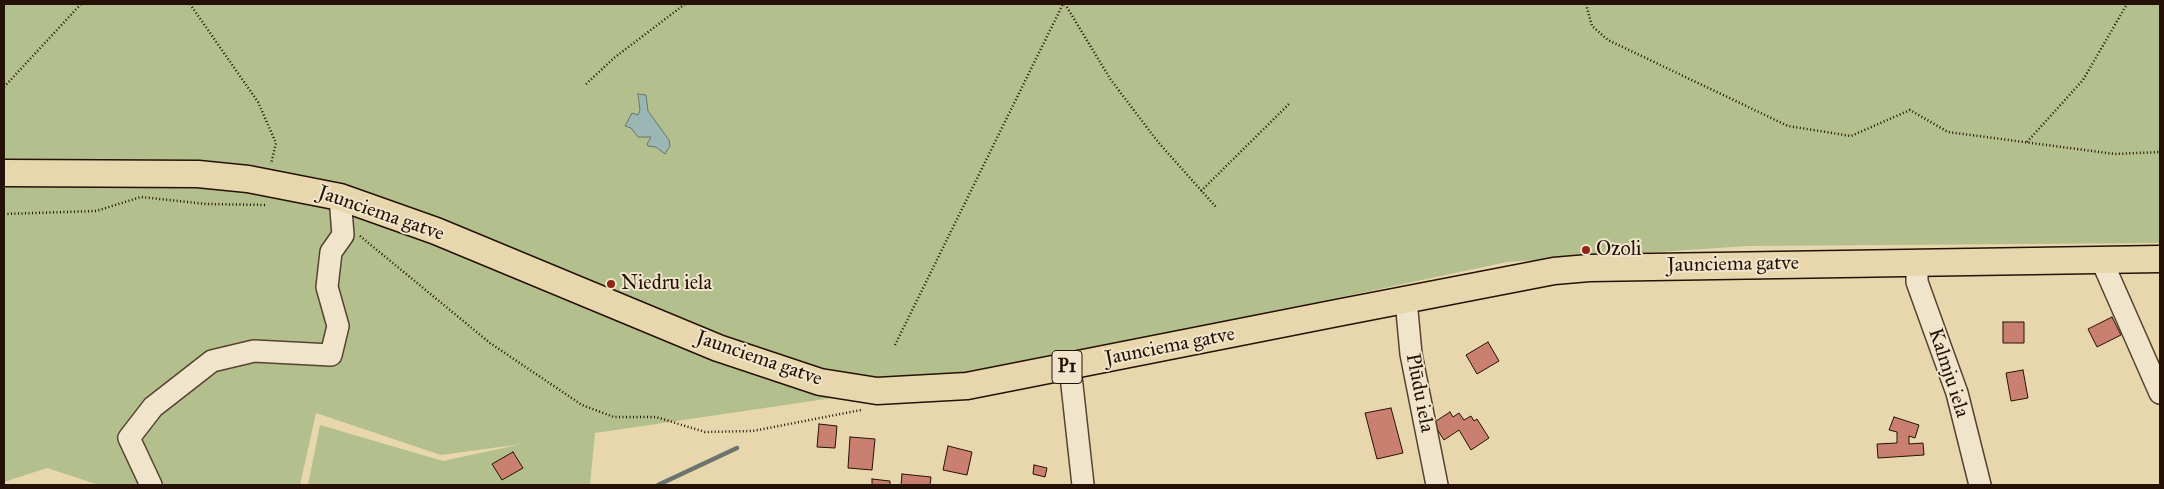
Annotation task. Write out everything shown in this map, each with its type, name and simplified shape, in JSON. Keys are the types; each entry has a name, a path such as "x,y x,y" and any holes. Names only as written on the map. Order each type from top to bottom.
{"main road":[{"name":"Jaunciema gatve","path":"4,173 198,174 269,194 436,231 718,348 820,382 877,391 926,390 967,386 1554,271 1589,268 1918,261 2160,259"}],"street":[{"path":"151,485 129,438 153,407 212,361 254,351 331,356 338,326 327,286 331,252 343,235 342,210"},
{"path":"2101,259 2160,393"},
{"name":"Kalmju iela","path":"1918,261 1918,282 1957,393 1980,485"},
{"name":"Plūdu iela","path":"1406,300 1411,354 1437,485"},
{"path":"1070,367 1082,485"}],"path":[{"path":"4,87 81,4"},
{"path":"4,214 96,211 141,197 206,204 269,194 276,142 258,102 190,4"},
{"path":"586,84 614,58 685,4"},
{"path":"1064,4 1111,80 1158,142 1216,207"},
{"path":"895,345 1064,4"},
{"path":"1586,4 1592,26 1608,40 1788,126 1851,136 1910,110 1948,132 2115,154 2160,152"},
{"path":"2027,142 2082,80 2126,4"},
{"path":"1201,191 1290,104"},
{"path":"342,210 490,343 582,405 614,417 656,417 705,432 753,431 870,408"}],"green space":[{"path":"4,4 2160,4 2160,243 1748,246 1507,262 941,382 595,433 590,485 308,485 320,425 443,461 522,444 441,455 316,413 300,485 99,485 47,468 4,482"}],"water":[{"path":"638,94 646,95 648,111 669,140 670,146 665,154 656,147 648,146 647,144 651,137 638,137 631,128 625,126 632,113 638,115 640,110"}],"building":[{"path":"2112,317 2121,335 2097,347 2088,329"},
{"path":"2003,322 2024,322 2024,343 2003,343"},
{"path":"1488,342 1499,361 1477,374 1466,355"},
{"path":"2023,370 2028,398 2011,401 2006,373"},
{"path":"1391,408 1403,453 1377,459 1365,413"},
{"path":"1450,412 1453,417 1459,413 1464,420 1471,416 1474,421 1477,419 1489,438 1471,450 1459,430 1444,440 1433,423"},
{"path":"1894,417 1919,425 1915,438 1909,436 1909,444 1923,443 1924,455 1878,458 1877,444 1897,443 1897,432 1889,430"},
{"path":"819,424 837,426 835,448 817,447"},
{"path":"850,437 875,439 872,470 848,468"},
{"path":"948,446 972,452 967,475 943,470"},
{"path":"513,452 523,468 502,480 492,464"},
{"path":"1034,465 1047,468 1045,477 1033,474"},
{"path":"902,474 931,477 930,485 901,485"},
{"path":"872,479 890,481 890,485 872,485"}],"waterway":[{"path":"658,485 737,448"}],"place":[{"name":"Ozoli","path":"1586,250"},
{"name":"Niedru iela","path":"611,284"}]}
